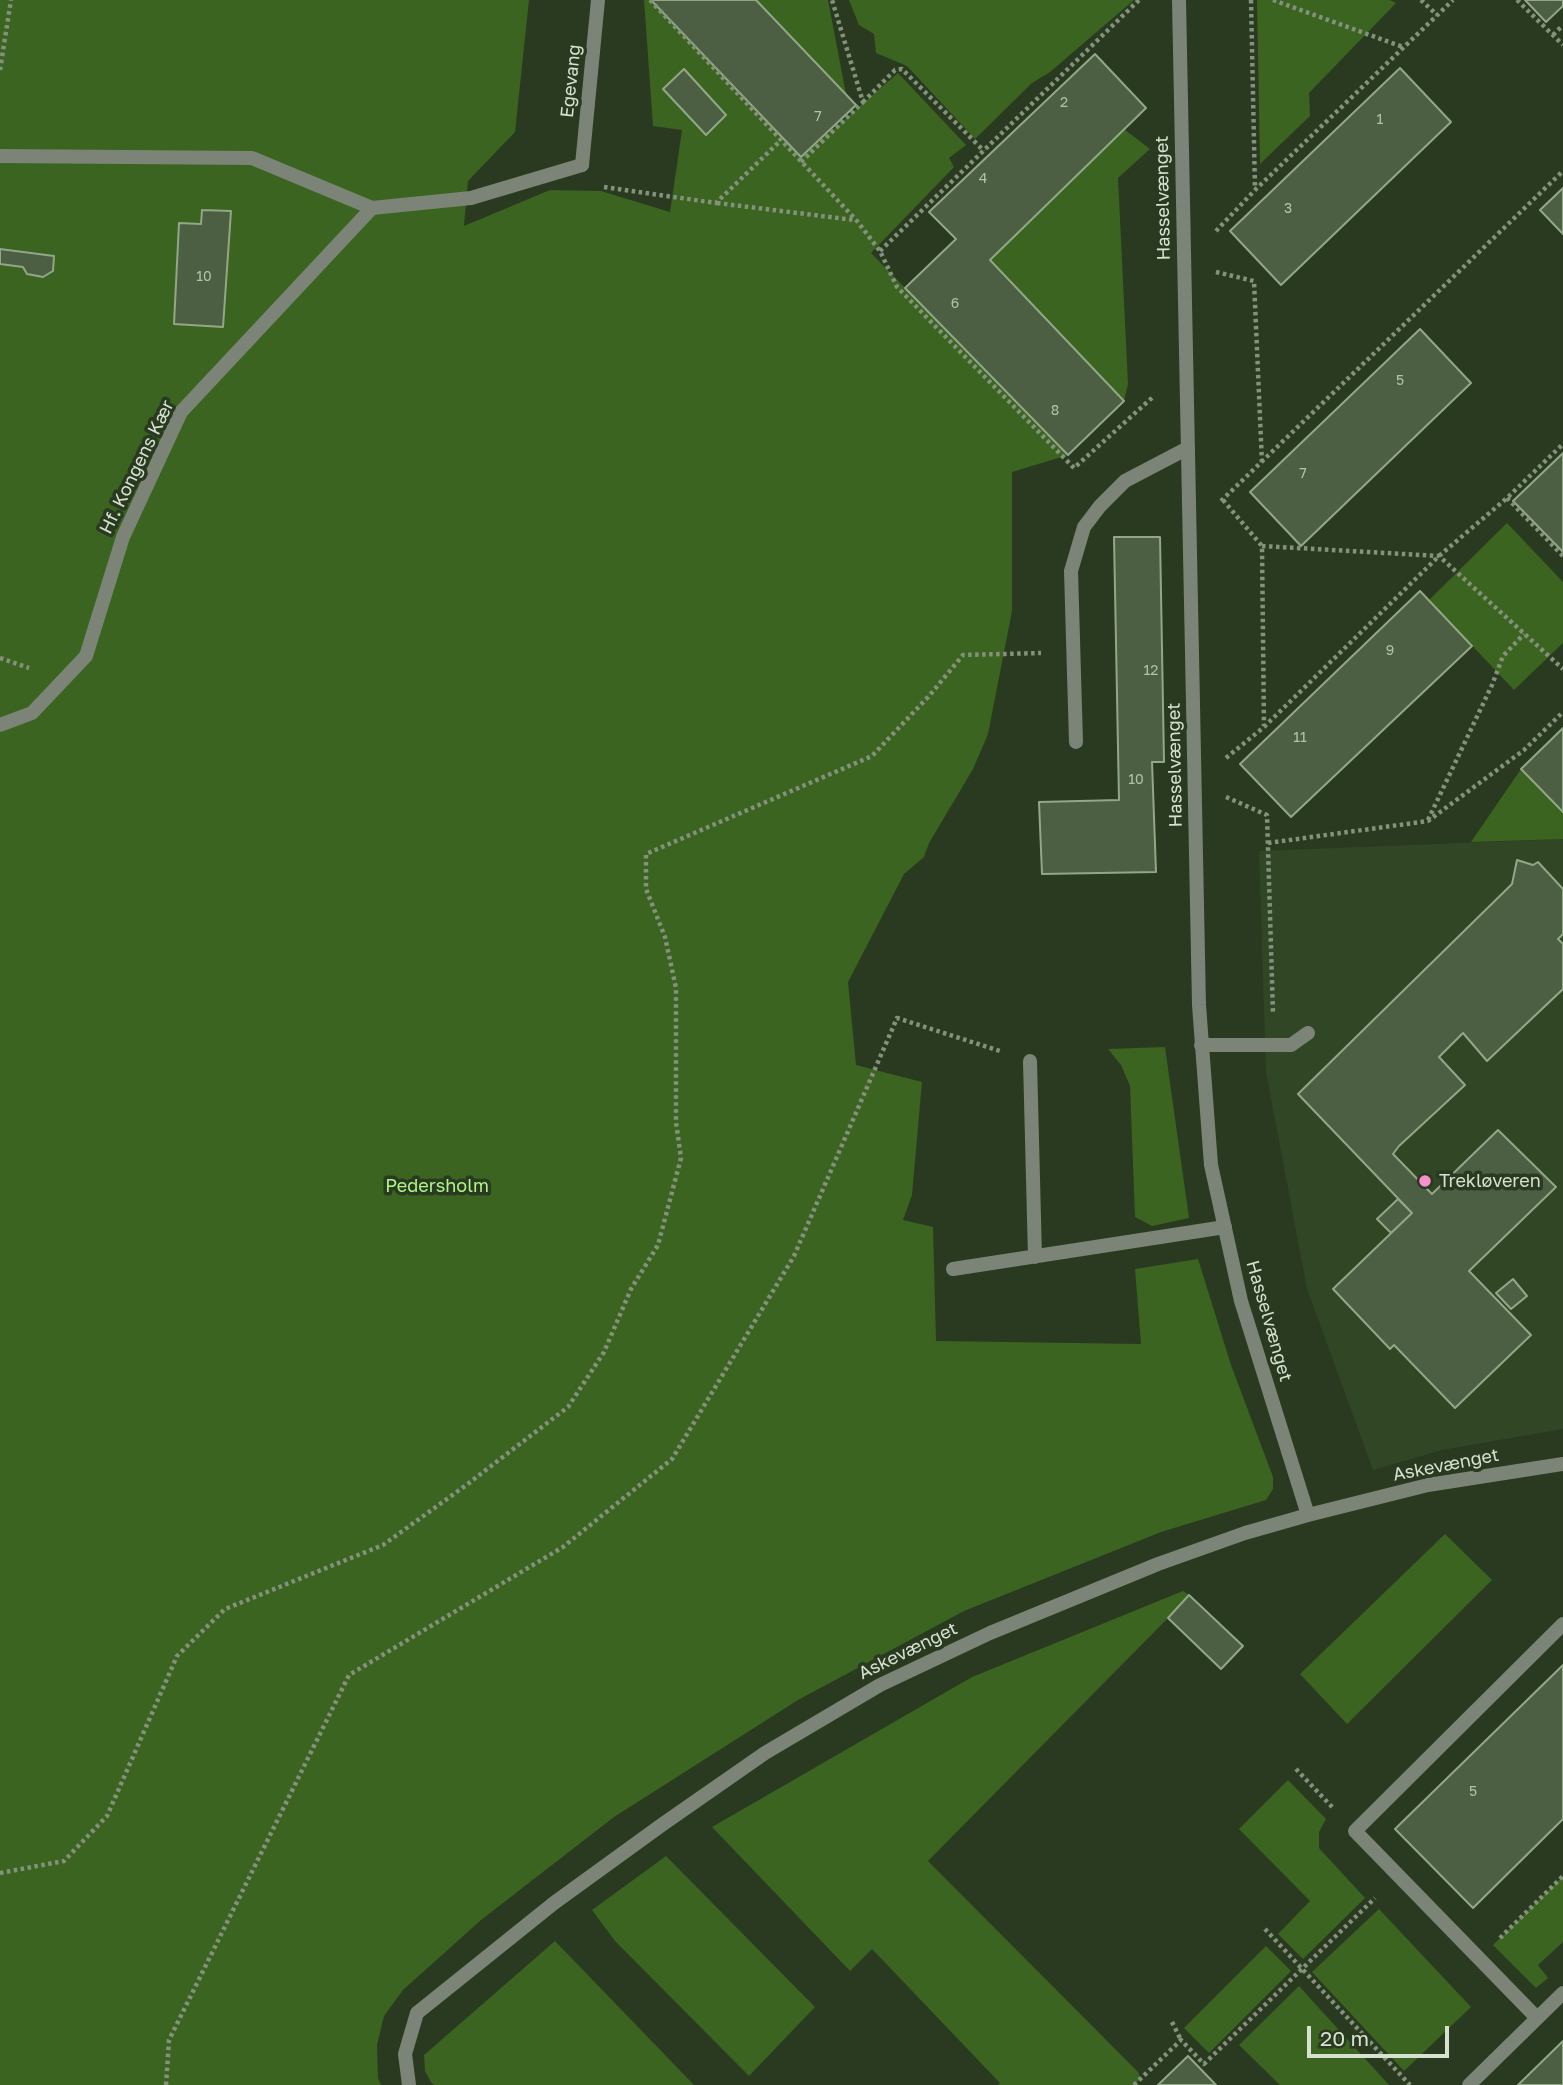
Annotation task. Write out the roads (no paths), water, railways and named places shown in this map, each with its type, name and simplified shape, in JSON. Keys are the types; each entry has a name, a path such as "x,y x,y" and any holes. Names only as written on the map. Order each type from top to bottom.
{"street":[{"name":"Egevang","path":"372,208 471,198 582,165 598,0"},
{"name":"Hasselvænget","path":"1179,0 1201,1045 1211,1165 1241,1301 1308,1515"},
{"path":"0,156 251,158 372,208"},
{"name":"Hf. Kongens Kær","path":"0,725 32,713 86,656 123,537 181,412 372,208"},
{"path":"1076,742 1071,571 1084,527 1125,481 1188,448"},
{"path":"1201,1045 1291,1045 1308,1033"},
{"path":"1030,1061 1035,1256"},
{"path":"953,1269 1225,1227"},
{"name":"Askevænget","path":"409,2085 405,2054 418,2013 554,1903 765,1753 880,1685 990,1633 1158,1564 1245,1533 1428,1485 1563,1464"},
{"path":"1537,2018 1355,1831 1563,1624"},
{"path":"1469,2085 1563,1993"}],"place":[{"name":"Trekløveren","path":"1425,1181"}],"park label":[{"name":"Pedersholm","path":"437,1186"}]}
